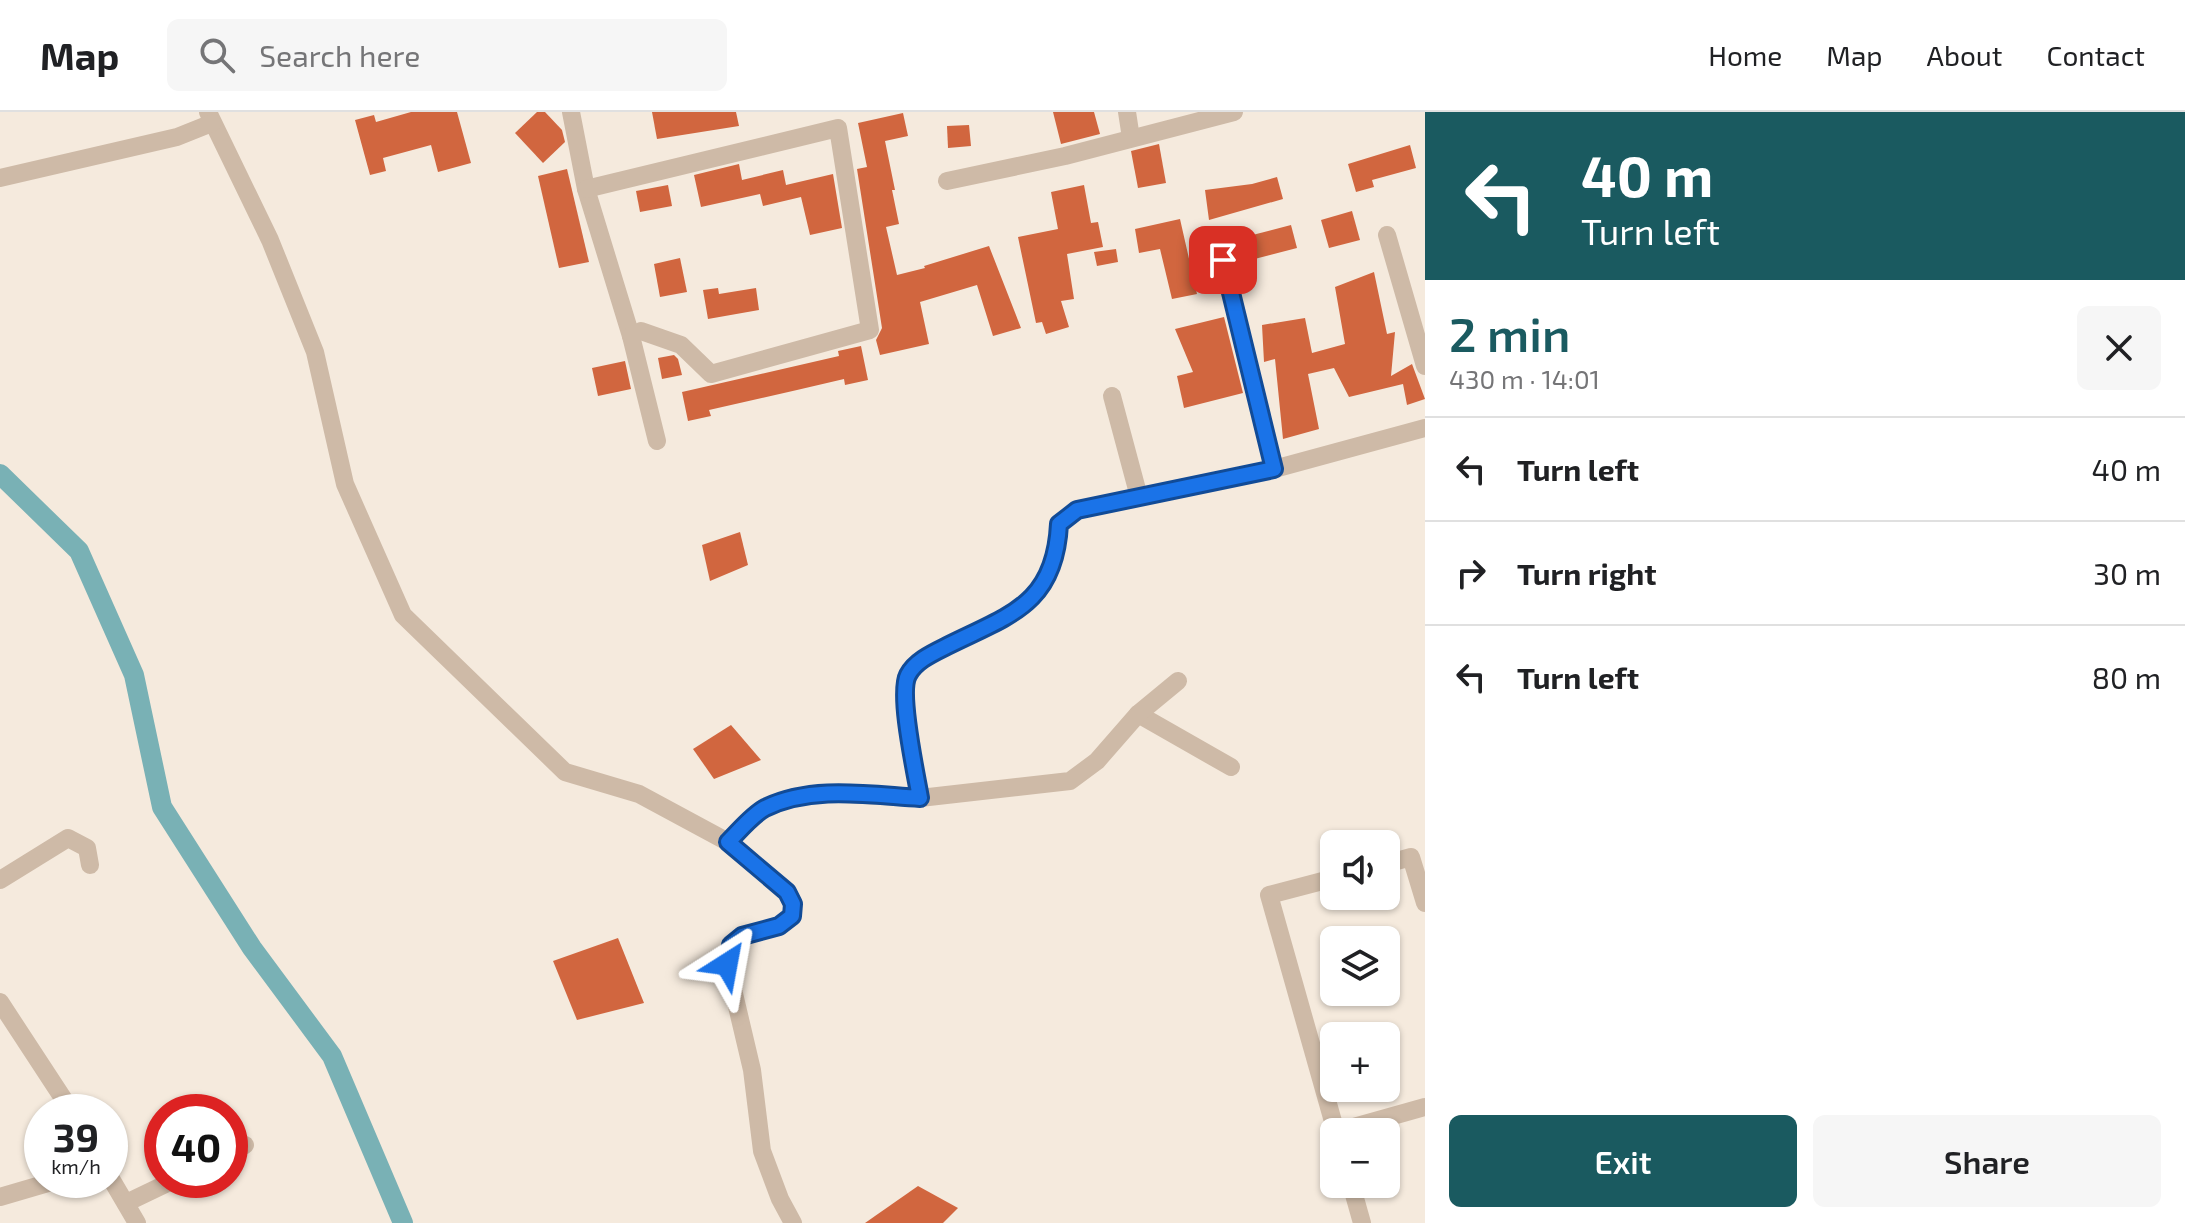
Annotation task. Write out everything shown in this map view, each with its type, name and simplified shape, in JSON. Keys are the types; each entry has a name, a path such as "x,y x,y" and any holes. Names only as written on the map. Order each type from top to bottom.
{"street":[{"path":"571,112 586,189 631,336 657,441"},
{"path":"1127,112 1131,138"},
{"path":"947,181 1065,156 1234,112"},
{"path":"0,178 177,137 210,118 270,240 315,352 345,484 403,615 565,772 639,794 728,842 787,892 793,904 792,916 779,926 742,936 731,945 727,964 752,1070 762,1151 780,1199 793,1223"},
{"path":"586,189 838,128 870,330 711,374 681,345 641,331 631,336"},
{"path":"1387,235 1425,366"},
{"path":"1223,260 1274,469"},
{"path":"1112,396 1139,497"},
{"path":"920,798 905,699 907,676 926,656 1023,608 1045,582 1058,547 1059,524 1077,510 1274,469 1425,428"},
{"path":"728,842 762,809 794,797 827,793 920,798 1070,781 1097,761 1138,714 1178,681"},
{"path":"1138,714 1231,767"},
{"path":"0,880 68,838 87,848 90,865"},
{"path":"1400,860 1411,857 1425,903"},
{"path":"1320,882 1269,895 1332,1118"},
{"path":"0,1002 60,1094"},
{"path":"1386,1118 1425,1107"},
{"path":"0,1197 24,1190"},
{"path":"126,1203 144,1194"},
{"path":"123,1198 137,1223"},
{"path":"1355,1198 1362,1223"}],"building":[{"path":"411,112 457,112 471,163 438,172 431,145 383,158 386,171 370,175 355,120 374,115 376,122"},
{"path":"537,112 545,112 562,130 565,142 543,163 515,133"},
{"path":"652,112 736,112 739,126 657,139"},
{"path":"1053,112 1094,112 1100,134 1061,144"},
{"path":"903,113 908,136 885,141 899,224 886,227 897,275 989,246 1021,328 993,336 977,285 920,302 929,344 880,355 876,340 882,328 857,169 867,167 858,123"},
{"path":"969,125 971,146 948,148 947,126"},
{"path":"1159,144 1166,183 1138,188 1131,151"},
{"path":"1410,145 1416,168 1372,180 1374,187 1356,192 1348,164"},
{"path":"739,164 742,180 783,170 786,185 833,174 842,228 810,235 801,197 763,206 760,194 701,207 694,175"},
{"path":"567,169 589,262 559,268 538,176"},
{"path":"1277,177 1283,199 1209,220 1205,190 1252,184"},
{"path":"668,185 672,206 640,212 636,191"},
{"path":"1084,185 1091,223 1098,222 1103,247 1067,254 1074,299 1061,301 1069,327 1046,334 1042,322 1036,323 1018,237 1058,229 1051,192"},
{"path":"1352,211 1360,240 1329,248 1321,220"},
{"path":"1180,219 1197,294 1172,299 1160,249 1139,253 1135,229"},
{"path":"1291,225 1297,248 1243,262 1237,239"},
{"path":"1116,249 1118,262 1097,266 1094,252"},
{"path":"680,258 687,292 660,297 654,264"},
{"path":"1374,272 1387,334 1395,332 1391,376 1412,364 1425,399 1407,405 1403,384 1349,397 1334,368 1308,374 1319,429 1283,439 1275,359 1264,362 1262,325 1305,318 1312,353 1345,344 1335,287"},
{"path":"718,288 719,294 756,288 759,310 708,319 703,290"},
{"path":"1224,317 1243,393 1184,408 1177,376 1193,372 1175,329"},
{"path":"861,346 868,380 845,385 844,379 709,410 711,416 688,421 682,392 839,356 838,351"},
{"path":"674,355 682,375 662,379 658,358"},
{"path":"625,361 631,389 598,396 592,368"},
{"path":"740,532 748,565 710,581 702,545"},
{"path":"731,725 761,760 714,779 693,749"},
{"path":"618,938 644,1003 577,1020 553,961"},
{"path":"918,1186 958,1208 943,1223 865,1223"}],"waterway":[{"path":"0,474 79,551 134,675 162,807 252,948 332,1056 403,1223"}],"route":[{"path":"727,964 731,945 742,936 779,926 792,916 793,904 787,892 728,842 762,809 794,797 827,793 920,798 905,699 907,676 926,656 1023,608 1045,582 1058,547 1059,524 1077,510 1274,469 1223,260"}]}
